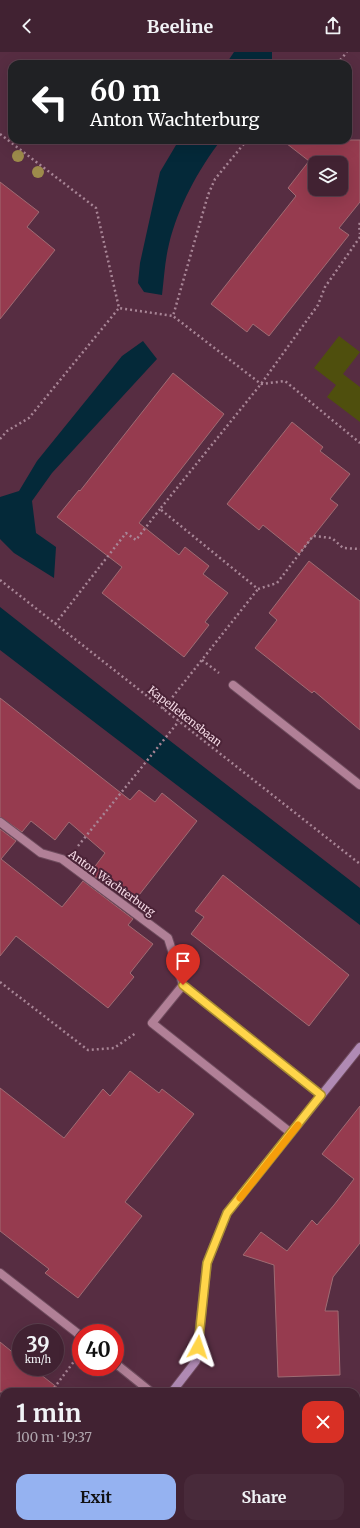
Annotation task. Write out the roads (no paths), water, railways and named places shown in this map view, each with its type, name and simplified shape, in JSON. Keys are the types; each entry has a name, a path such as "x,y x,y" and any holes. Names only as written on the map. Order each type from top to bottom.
{"street":[{"path":"233,685 360,785"},
{"name":"Anton Wachterburg","path":"0,822 41,853 62,859 168,938 183,985"},
{"path":"292,1132 152,1023 183,985 321,1095"},
{"path":"175,1388 196,1361 207,1263 227,1213 360,1047"},
{"path":"0,1273 72,1329"},
{"path":"124,1370 146,1388"}],"water":[{"path":"234,52 272,52 272,60 229,60"},
{"path":"177,144 218,144 197,176 178,216 168,250 162,295 144,292 138,283 140,263 160,172"},
{"path":"143,341 157,359 52,473 32,501 36,533 56,547 54,578 14,553 0,539 0,497 19,491 37,461 122,356"},
{"path":"0,607 360,888 360,925 0,650"}]}
